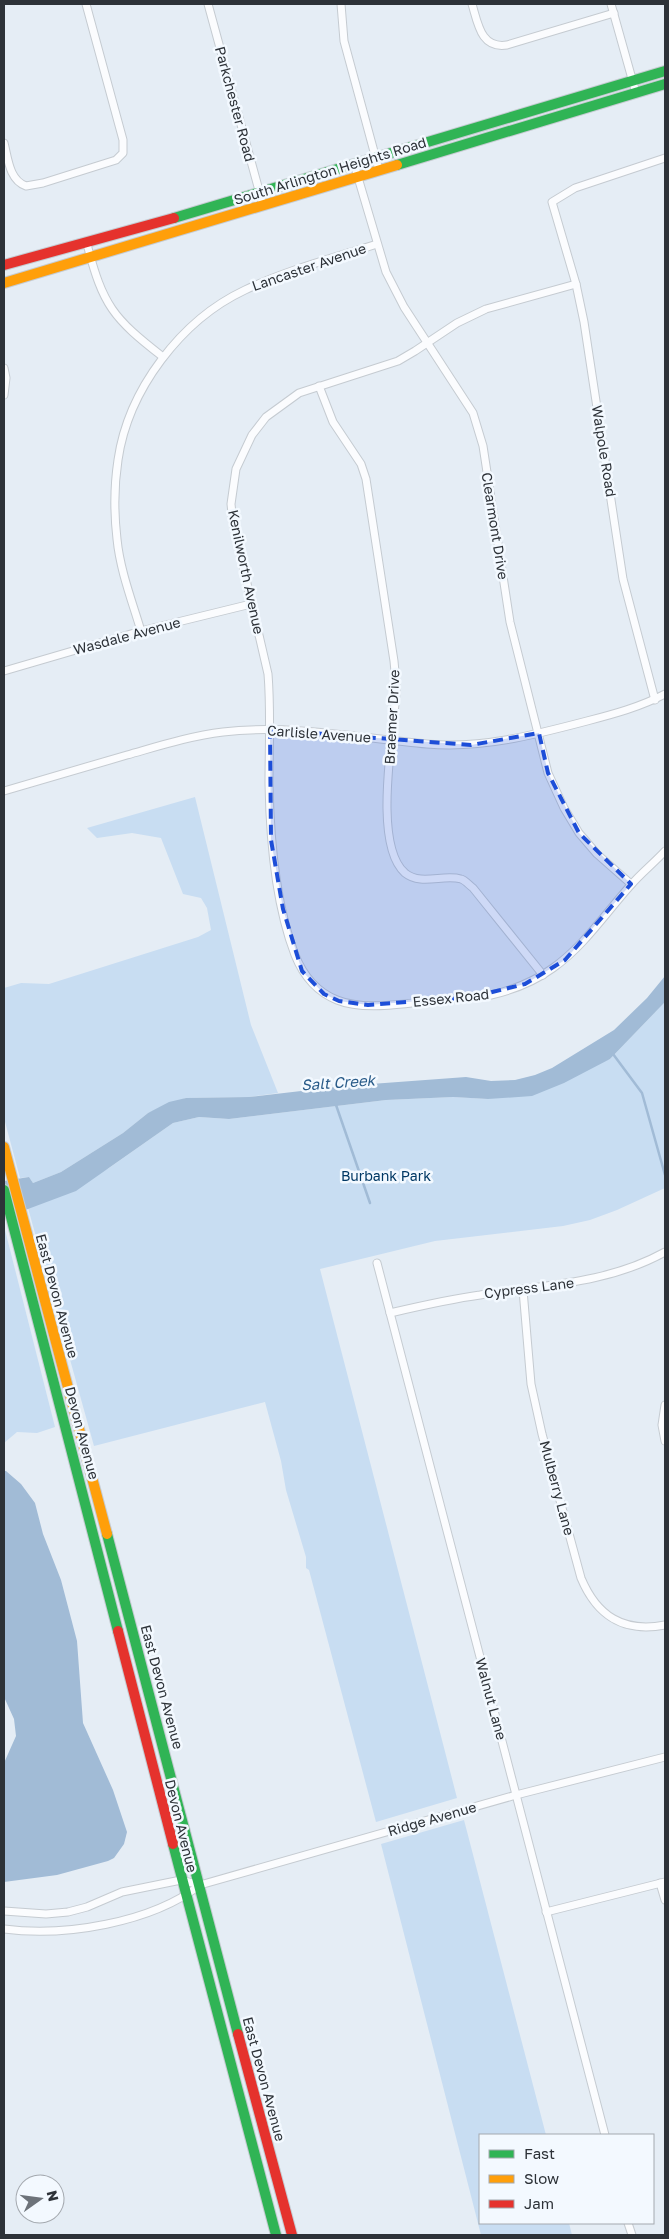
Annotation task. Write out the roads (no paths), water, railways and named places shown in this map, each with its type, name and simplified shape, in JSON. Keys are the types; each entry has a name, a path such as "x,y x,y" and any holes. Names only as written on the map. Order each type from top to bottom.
{"main road":[{"name":"South Arlington Heights Road","path":"4,265 87,244 665,71"},
{"name":"South Arlington Heights Road","path":"4,284 90,256 665,84"},
{"name":"East Devon Avenue","path":"4,1147 21,1237 200,1885 292,2235"},
{"name":"Devon Avenue","path":"4,1190 21,1237 185,1896 276,2235"}],"street":[{"path":"4,143 12,174 16,180 26,186 116,160 123,154 123,140 86,4"},
{"name":"Parkchester Road","path":"208,4 263,205"},
{"path":"340,4 344,41 379,170"},
{"path":"472,4 482,35 486,40 498,46 614,13"},
{"path":"611,4 636,93"},
{"name":"Walpole Road","path":"655,700 623,579 586,332 576,284 552,202 575,188 665,158"},
{"name":"Clearmont Drive","path":"354,164 386,272 404,307 473,413 476,422 483,446 510,622 548,773 564,808 579,833 597,854 631,884"},
{"path":"87,244 98,283 109,306 134,335 163,357"},
{"name":"Lancaster Avenue","path":"141,631 117,541 114,500 118,459 130,418 144,386 163,357 200,319 221,303 244,290 276,276 377,244"},
{"name":"Kenilworth Avenue","path":"295,954 283,910 271,840 268,674 233,523 231,504 236,469 252,435 266,417 299,393 398,361 457,323 486,309 576,284"},
{"path":"4,368 6,378 4,395"},
{"name":"Braemer Drive","path":"318,386 333,422 361,464 366,479 394,661 396,689 387,790 387,819 391,846 396,861 413,878 424,880 462,879 468,883 543,975"},
{"name":"Wasdale Avenue","path":"4,671 141,631 252,604"},
{"name":"Carlisle Avenue","path":"4,791 176,741 223,732 270,730 427,744 471,745 512,740 635,708 665,694"},
{"name":"Essex Road","path":"295,954 302,970 318,989 339,1001 368,1005 489,996 525,984 543,975 565,960 581,944 631,884 665,851"},
{"name":"Cypress Lane","path":"390,1313 479,1295 599,1278 625,1270 665,1252"},
{"name":"Walnut Lane","path":"377,1263 605,2134"},
{"name":"Mulberry Lane","path":"522,1290 531,1384 542,1434 578,1568 588,1595 598,1609 617,1621 651,1628 665,1625"},
{"path":"665,1405 662,1425 665,1441"},
{"name":"Ridge Avenue","path":"200,1885 516,1795 665,1757"},
{"path":"4,1911 46,1914 68,1912 87,1907 122,1892 181,1880 200,1885"},
{"path":"546,1912 663,1882 665,1900"},
{"path":"4,1928 49,1931 119,1922 136,1918 185,1896 200,1885"}],"waterway":[{"path":"613,1054 642,1093 665,1175"},
{"path":"336,1105 370,1203"}],"water label":[{"name":"Salt Creek","path":"338,1083"}],"park label":[{"name":"Burbank Park","path":"386,1176"}]}
